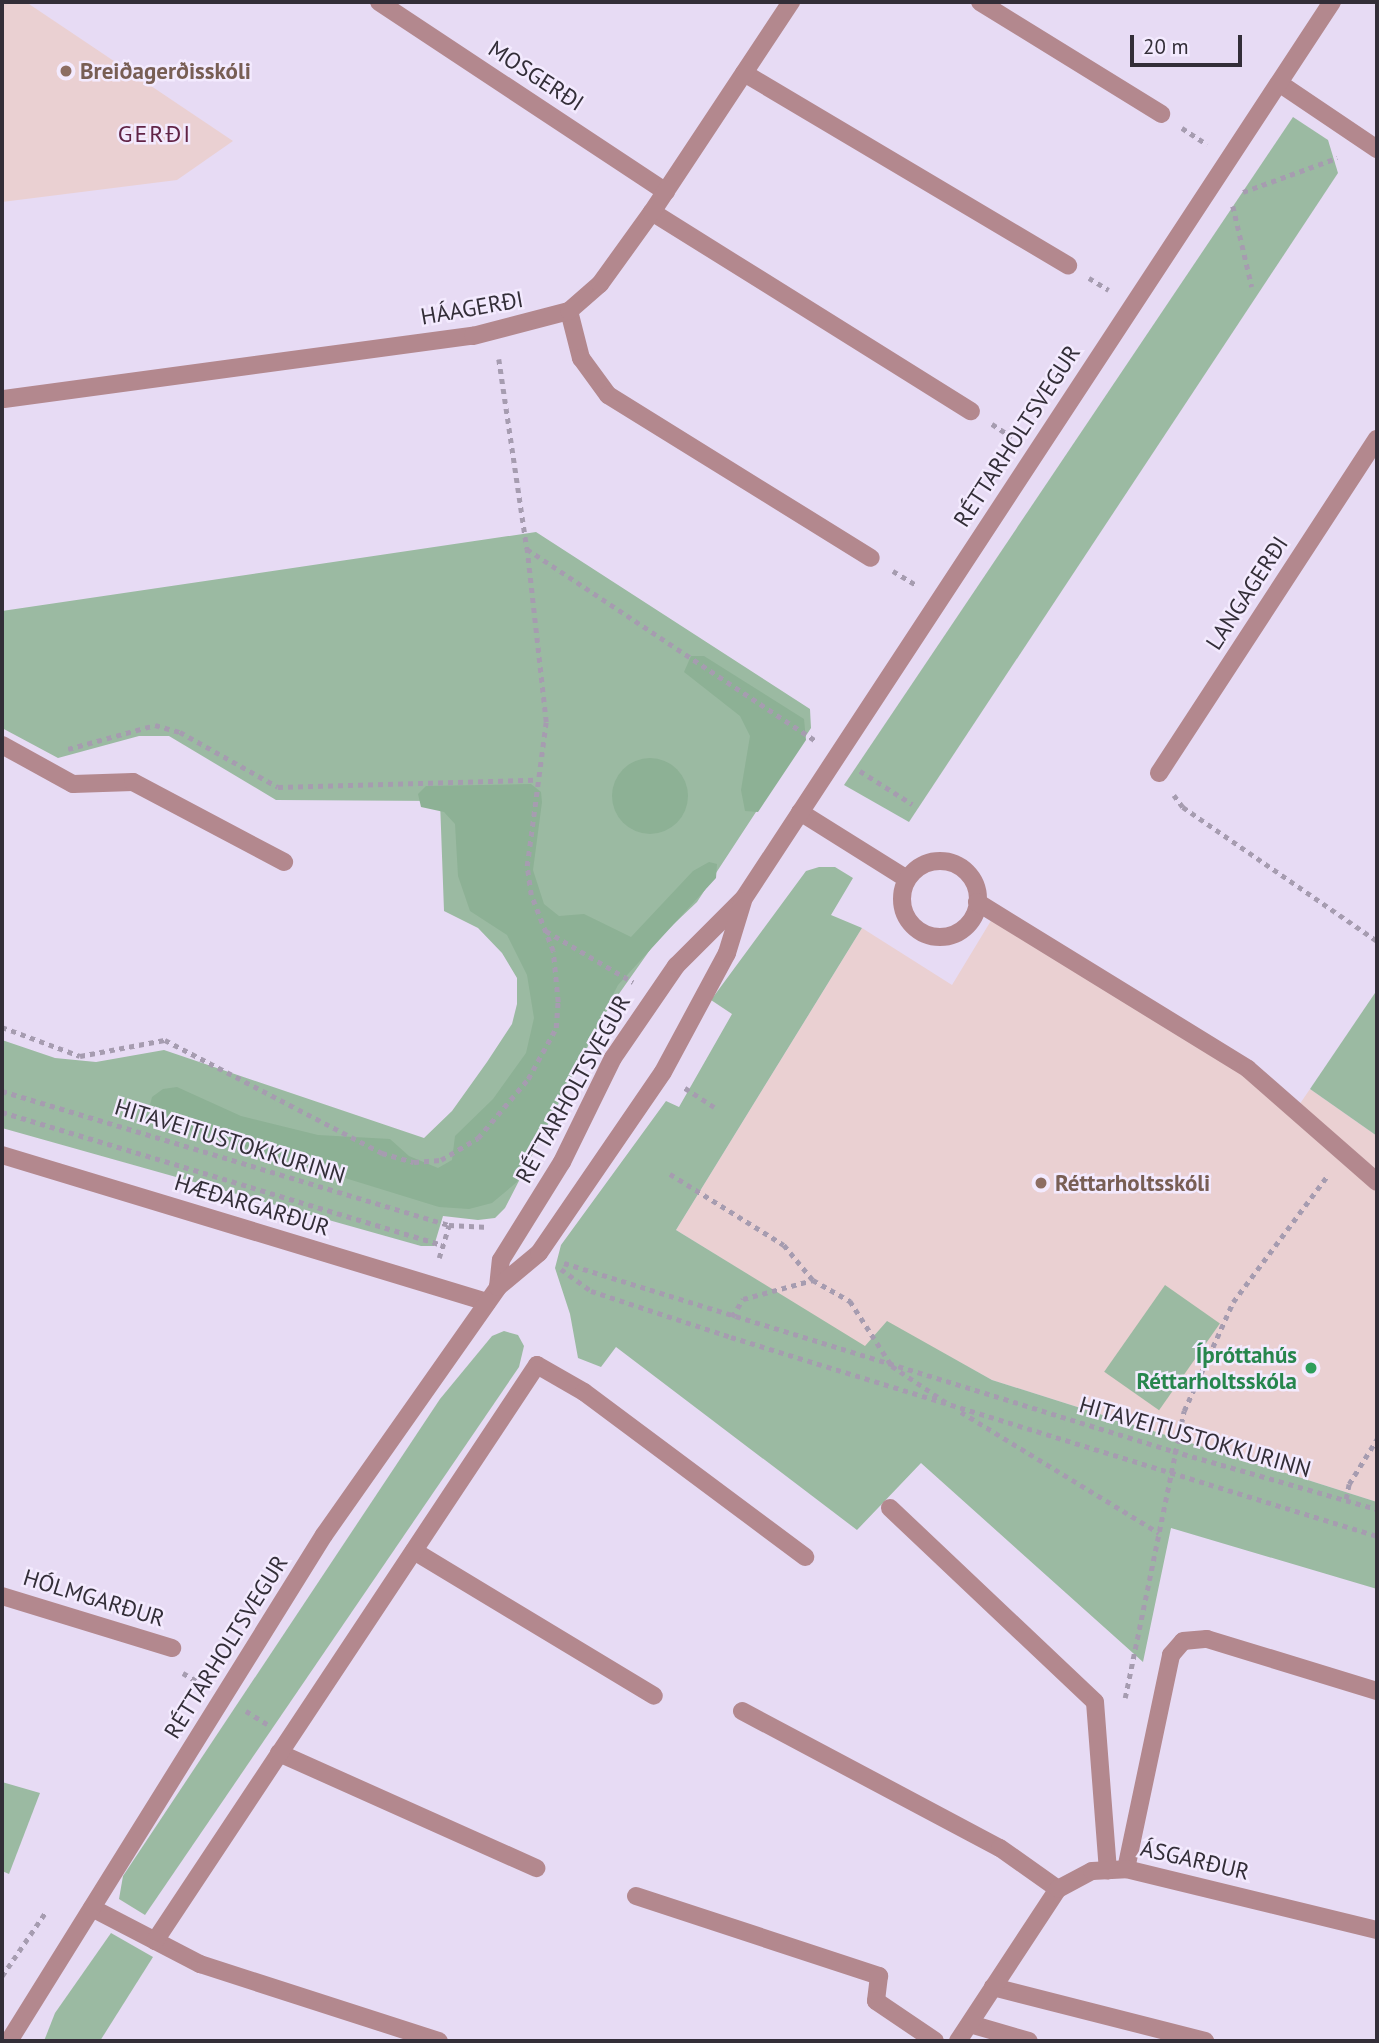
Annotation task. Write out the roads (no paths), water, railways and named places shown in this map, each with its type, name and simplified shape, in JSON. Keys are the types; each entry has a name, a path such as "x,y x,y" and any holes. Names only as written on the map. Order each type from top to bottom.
{"street":[{"name":"MOSGERÐI","path":"379,2 666,192"},
{"name":"HÁAGERÐI","path":"4,399 495,331 569,311 600,284 652,212 791,2"},
{"path":"980,2 1161,114"},
{"name":"RÉTTARHOLTSVEGUR","path":"492,1294 501,1260 562,1162 613,1058 676,966 744,898 1332,2"},
{"path":"744,73 1068,265"},
{"path":"1279,83 1377,149"},
{"path":"652,212 971,411"},
{"path":"569,311 581,358 608,395 871,558"},
{"name":"LANGAGERÐI","path":"1159,774 1377,439"},
{"path":"2,746 73,783 133,782 284,862"},
{"path":"800,812 907,879"},
{"path":"927,863 951,863 971,878 977,902 974,914 958,932 934,936 912,925 905,915 902,890 907,879 927,863"},
{"name":"RÉTTARHOLTSVEGUR","path":"9,2041 324,1535 492,1294 539,1253 663,1072 727,953 744,898"},
{"path":"977,902 1248,1069 1377,1182"},
{"name":"HÆÐARGARÐUR","path":"2,1155 492,1294"},
{"path":"155,1941 537,1365 584,1392 805,1557"},
{"path":"890,1508 1095,1702 1117,1869"},
{"path":"414,1551 654,1696"},
{"name":"HÓLMGARÐUR","path":"2,1596 172,1648"},
{"path":"1117,1869 1171,1655 1183,1641 1207,1639 1377,1691"},
{"path":"742,1711 1000,1849 1058,1889"},
{"path":"279,1754 536,1868"},
{"name":"ÁSGARÐUR","path":"958,2041 1058,1889 1092,1871 1117,1869 1377,1930"},
{"path":"636,1896 879,1976 876,2001 934,2041"},
{"path":"92,1908 201,1964 439,2041"},
{"path":"993,1987 1205,2041"},
{"path":"970,2024 1029,2041"}],"place":[{"name":"Breiðagerðisskóli","path":"66,71"},
{"name":"Réttarholtsskóli","path":"1041,1183"},
{"name":"Íþróttahús Réttarholtsskóla","path":"1311,1368"}],"district":[{"name":"GERÐI","path":"155,134"}]}
